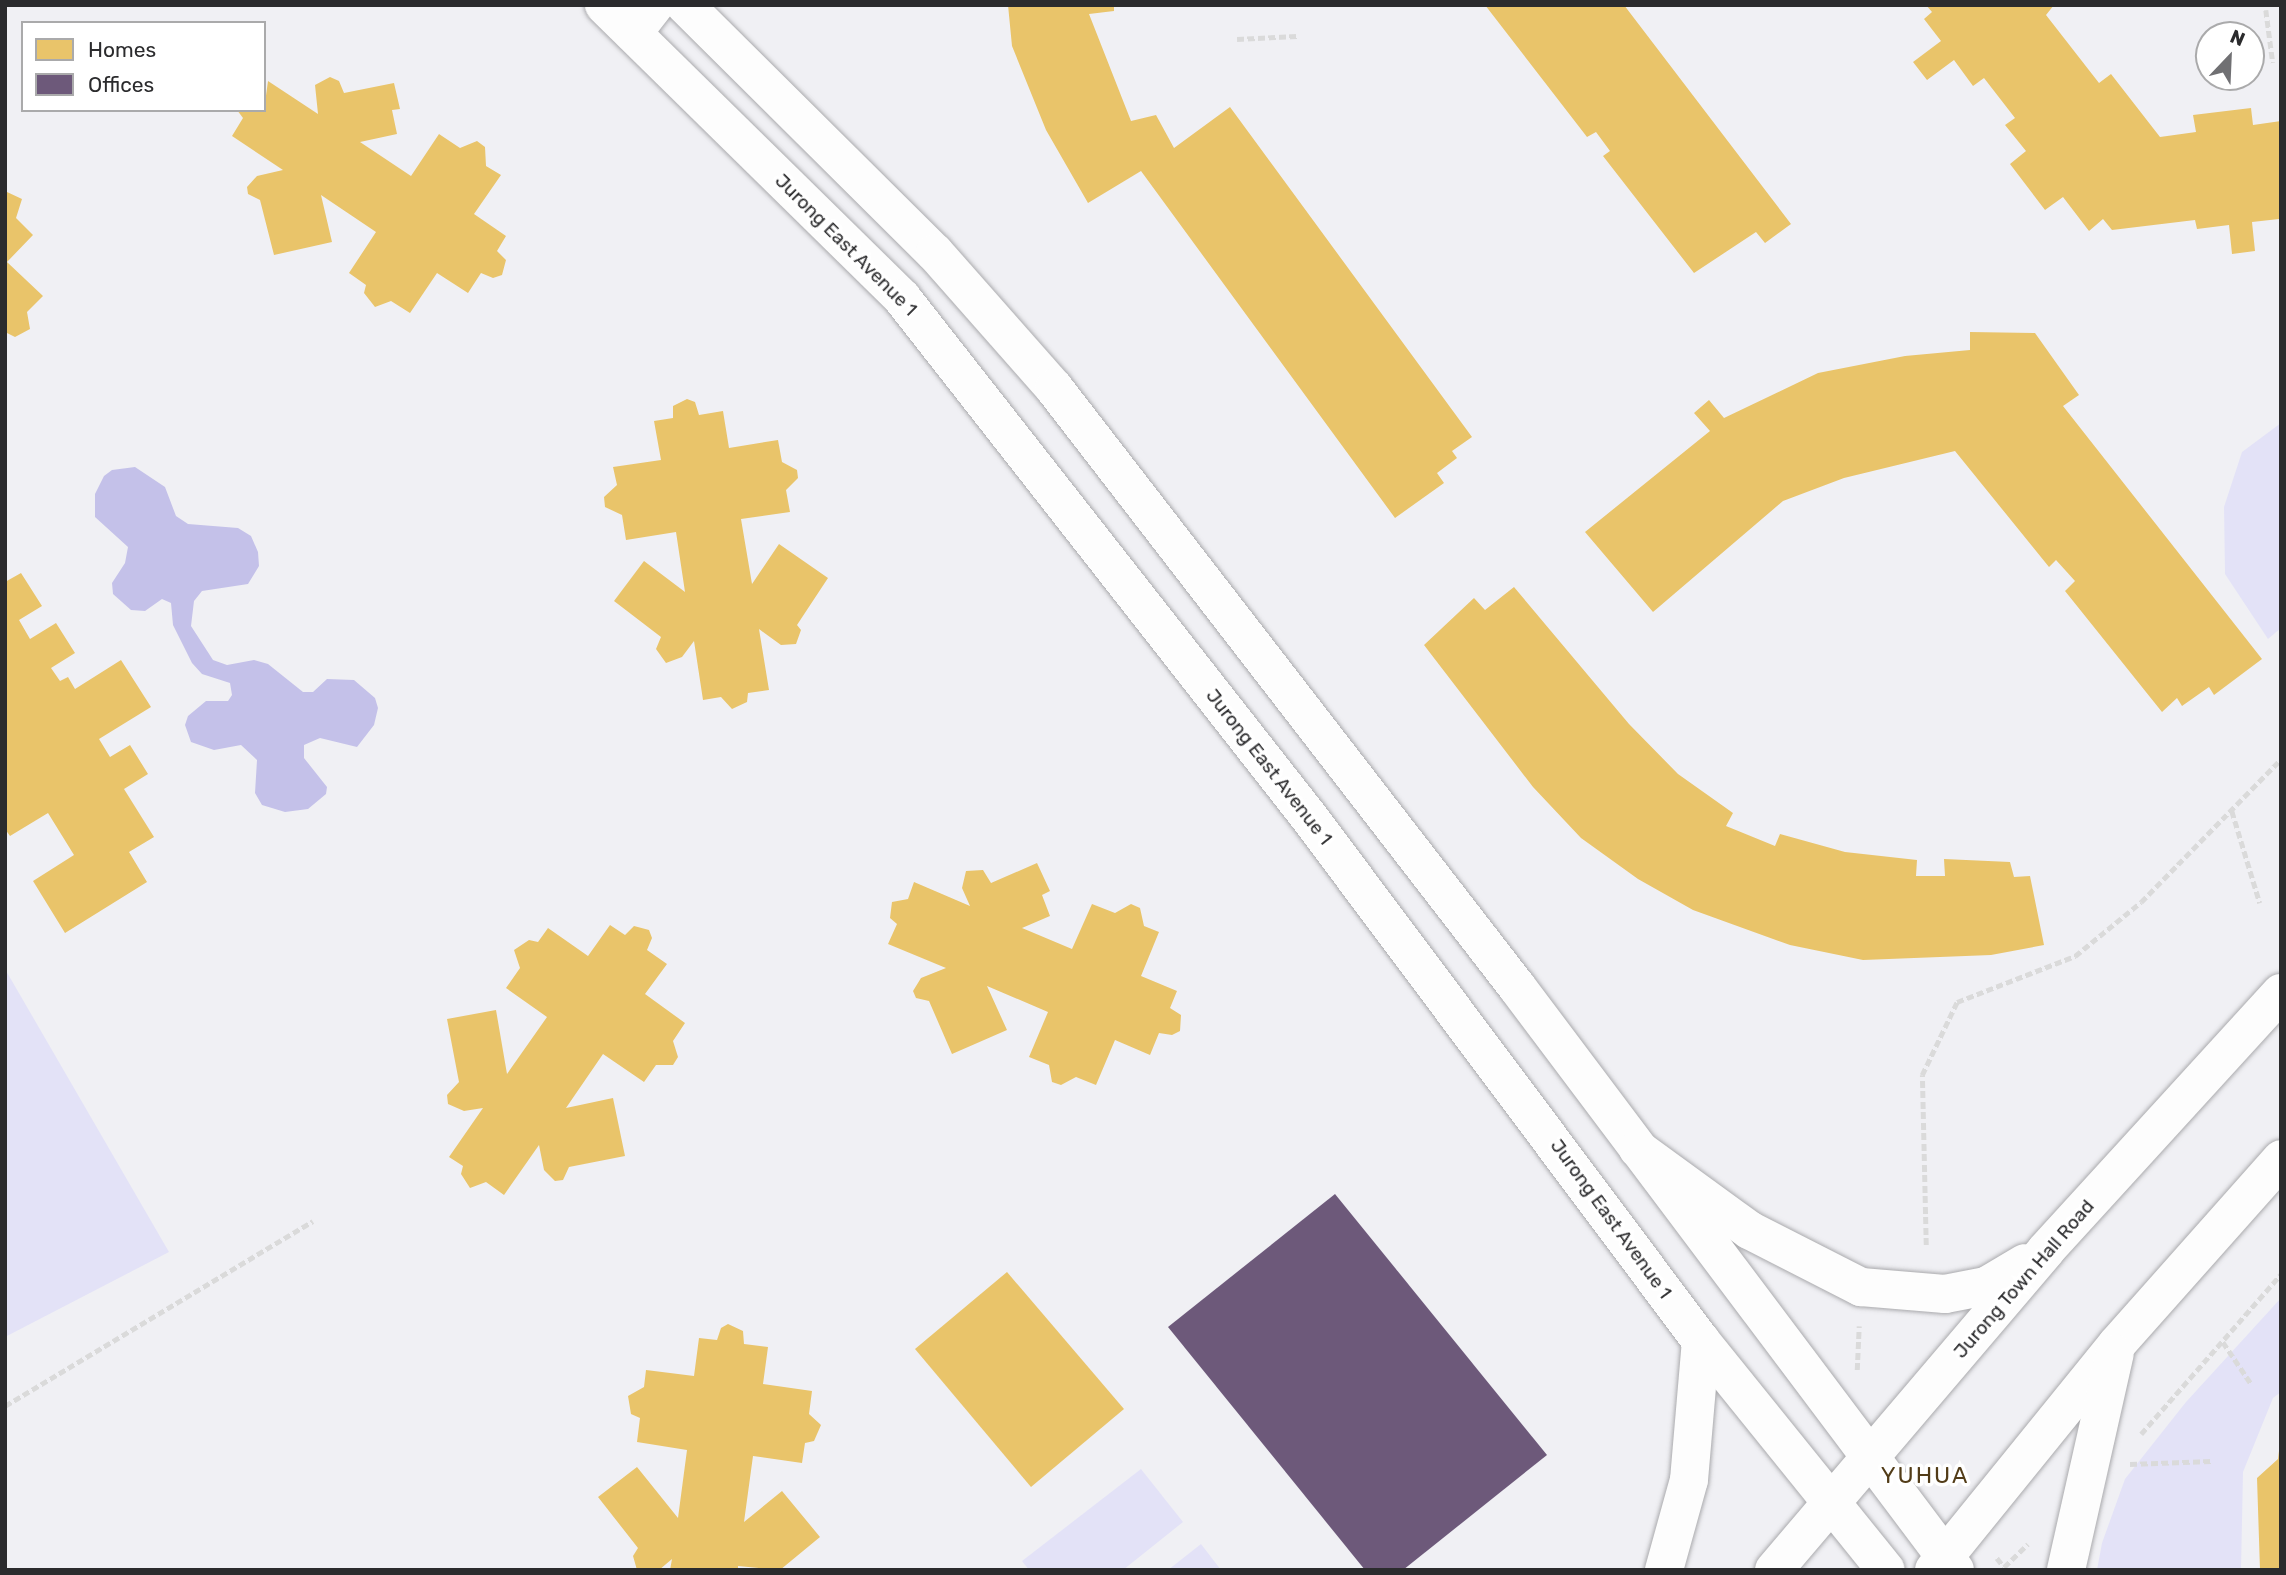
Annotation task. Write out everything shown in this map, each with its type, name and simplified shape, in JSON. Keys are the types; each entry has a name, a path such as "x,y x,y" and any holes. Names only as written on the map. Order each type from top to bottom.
{"street":[{"path":"685,5 934,253 1054,388 1638,1149 1945,1565 1971,1522 2118,1344 2281,1159"},
{"name":"Jurong East Avenue 1","path":"623,12 902,298 1466,1024 1701,1341 1886,1570"},
{"path":"1221,707 1271,674"},
{"name":"Jurong Town Hall Road","path":"1774,1570 2046,1250 2281,993"},
{"path":"1638,1149 1749,1230 1861,1287 1945,1294 1986,1286 2046,1250"},
{"path":"1664,1570 1689,1480 1701,1341"},
{"path":"2069,1558 2118,1344"}],"path":[{"path":"2266,10 2273,63"},
{"path":"1237,39 1297,36"},
{"path":"1926,1245 1922,1075 1957,1002 2075,956 2141,902 2281,759"},
{"path":"2232,811 2260,903"},
{"path":"5,1406 313,1221"},
{"path":"2136,1442 2281,1274"},
{"path":"1856,1377 1861,1287"},
{"path":"2223,1342 2252,1385"},
{"path":"2129,1453 2122,1465 2211,1461"},
{"path":"1971,1522 2003,1568 2032,1540 2069,1558"}],"shaded area":[{"path":"2281,423 2281,628 2268,639 2225,574 2224,507 2242,452"},
{"path":"5,969 169,1252 5,1337"},
{"path":"2281,1298 2281,1392 2273,1398 2243,1472 2241,1570 2097,1570 2102,1543 2125,1479 2186,1402"},
{"path":"1141,1469 1183,1522 1123,1570 1029,1570 1022,1561"},
{"path":"1201,1544 1221,1570 1168,1570"}],"water":[{"path":"135,467 165,487 176,516 188,524 238,528 251,536 258,552 259,566 248,584 202,591 194,601 191,626 213,660 227,665 254,660 268,664 303,692 313,692 327,679 354,680 375,698 378,708 374,725 357,747 320,738 304,745 304,758 327,787 326,794 308,809 285,812 262,805 255,793 257,760 241,745 214,750 191,742 185,725 188,716 206,701 228,701 232,695 230,683 202,674 192,663 173,625 171,603 162,599 145,611 131,610 113,594 112,583 125,563 128,547 95,517 95,494 104,476 112,470"}],"building: Homes":[{"path":"1008,5 1114,5 1114,11 1089,14 1131,121 1156,115 1174,148 1230,107 1472,437 1452,451 1457,458 1437,473 1444,483 1395,518 1141,171 1088,203 1046,130 1012,46"},
{"path":"1485,5 1624,5 1791,224 1765,243 1756,232 1694,273 1603,156 1610,151 1596,132 1587,137"},
{"path":"1926,5 2054,5 2046,15 2099,83 2111,74 2160,137 2196,132 2193,115 2251,108 2253,125 2281,121 2279,219 2252,222 2255,251 2232,254 2229,225 2197,229 2195,220 2112,230 2103,219 2089,231 2063,197 2045,210 2010,164 2026,151 2005,125 2015,118 1984,78 1973,86 1954,60 1927,80 1913,62 1941,41 1924,19 1932,12"},
{"path":"330,77 339,81 344,93 394,83 400,109 392,110 397,134 360,142 411,176 439,134 460,148 477,141 485,147 486,166 501,175 474,214 506,236 497,251 506,260 502,275 493,278 481,273 468,293 437,273 410,313 391,301 375,307 364,293 366,285 349,273 376,232 321,195 332,242 274,255 260,200 248,194 247,187 257,176 283,170 232,136 243,118 238,112 266,112 268,81 318,114 315,85"},
{"path":"7,192 22,199 16,218 33,235 7,262 43,296 27,312 30,329 15,337 5,332"},
{"path":"1970,332 2035,333 2079,395 2063,406 2262,659 2214,695 2209,687 2182,706 2177,698 2162,712 2065,591 2075,581 2056,560 2049,567 1955,451 1844,478 1783,501 1653,612 1585,532 1710,431 1694,413 1709,400 1724,418 1818,373 1905,356 1970,350"},
{"path":"687,399 695,402 699,415 723,411 729,448 778,440 782,462 797,470 798,478 786,490 790,512 741,519 752,584 779,544 828,578 797,625 801,630 796,644 781,645 759,629 769,690 748,693 747,702 732,709 721,697 703,700 694,641 682,657 666,663 656,649 661,637 614,601 644,561 685,592 676,532 626,540 622,515 605,507 604,497 617,485 613,467 661,460 654,421 673,418 673,406"},
{"path":"21,573 42,606 19,620 30,639 56,623 75,653 51,668 60,681 68,677 75,689 121,660 151,707 99,739 110,757 130,745 148,774 124,789 154,837 129,852 147,882 65,933 33,881 74,855 48,813 10,836 5,829 5,582"},
{"path":"1514,587 1629,724 1678,774 1733,813 1726,826 1775,846 1780,834 1845,852 1917,860 1916,876 1945,876 1944,859 2010,862 2014,877 2030,876 2044,945 1991,955 1863,960 1790,945 1693,910 1638,879 1581,838 1533,787 1424,645 1474,598 1485,610"},
{"path":"1037,863 1050,891 1042,895 1050,916 1022,928 1072,949 1092,904 1115,913 1131,904 1140,908 1144,926 1159,932 1141,976 1177,991 1170,1008 1181,1015 1180,1031 1172,1035 1159,1033 1150,1055 1115,1040 1096,1085 1076,1077 1061,1085 1052,1082 1049,1065 1029,1057 1048,1012 987,986 1007,1030 952,1054 929,1001 916,998 913,991 921,978 946,968 888,944 897,924 890,918 892,902 908,899 914,882 970,906 962,888 966,871 983,870 991,883"},
{"path":"610,925 625,935 634,926 649,930 652,938 647,950 667,964 645,994 685,1023 673,1041 678,1057 673,1065 656,1065 644,1082 603,1054 566,1108 613,1098 625,1156 569,1167 563,1180 555,1181 544,1170 539,1145 504,1195 486,1182 470,1188 461,1174 463,1166 449,1157 483,1108 464,1111 448,1104 447,1095 459,1082 447,1019 496,1010 507,1074 547,1017 506,988 520,968 514,950 529,940 538,942 548,928 588,956"},
{"path":"1007,1272 1124,1409 1031,1487 915,1349"},
{"path":"728,1324 743,1331 744,1344 768,1347 763,1384 812,1391 809,1414 821,1425 814,1441 805,1443 802,1463 753,1456 744,1522 782,1491 820,1537 780,1570 738,1566 738,1570 670,1570 672,1559 659,1570 637,1570 633,1556 638,1548 598,1497 637,1467 678,1518 687,1450 637,1442 640,1418 631,1414 628,1396 644,1387 646,1370 694,1376 699,1338 717,1340 721,1328"},
{"path":"2279,1451 2281,1570 2260,1570 2257,1478 2278,1459"}],"building: Offices":[{"path":"1335,1194 1547,1455 1403,1570 1365,1570 1168,1327"}],"district":[{"name":"YUHUA","path":"1925,1475"}]}
